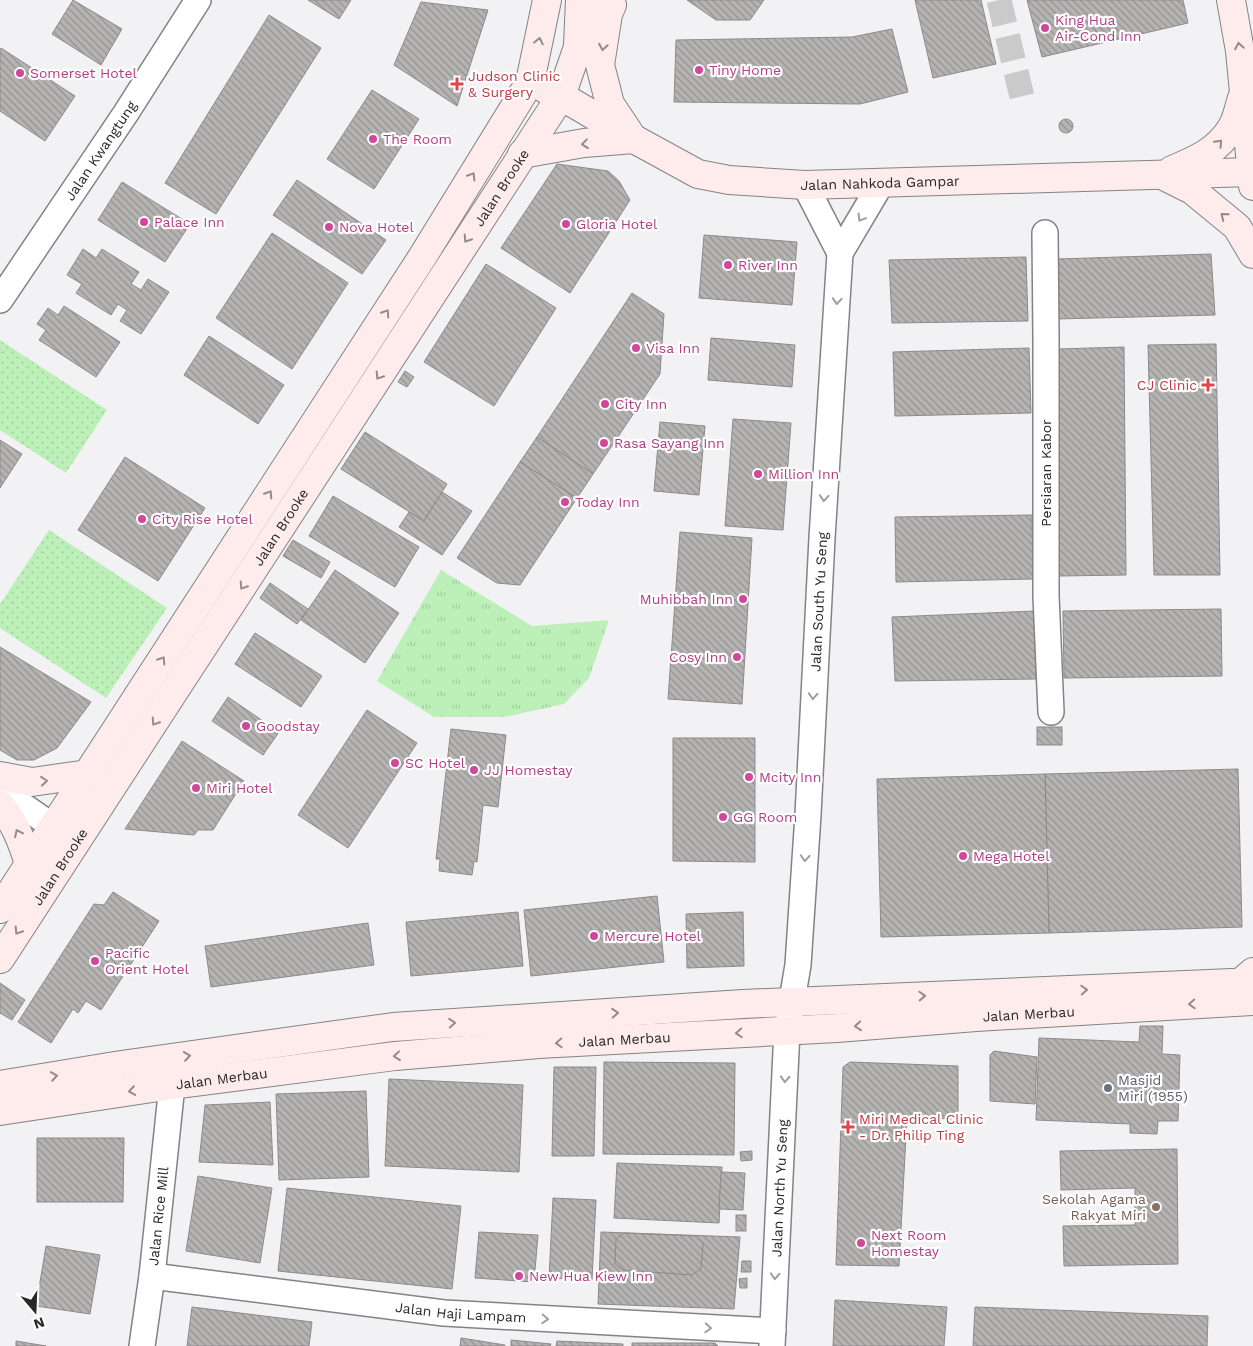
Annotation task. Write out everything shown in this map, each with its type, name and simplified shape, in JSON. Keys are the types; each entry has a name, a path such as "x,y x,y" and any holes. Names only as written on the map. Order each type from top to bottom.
{"street":[{"name":"Jalan Kwangtung","path":"0,300 121,121 198,0"},
{"path":"530,82 547,0"},
{"path":"578,46 580,0"},
{"path":"530,82 578,46 607,0"},
{"path":"522,154 584,143 634,139 610,104 600,65 608,14 614,0"},
{"path":"1231,0 1240,51 1252,177"},
{"name":"Jalan Brooke","path":"0,959 561,96 578,46"},
{"name":"Jalan Nahkoda Gampar","path":"530,82 561,96 698,174 729,180 805,185 1161,174 1252,177"},
{"name":"Jalan Brooke","path":"0,909 421,259 530,82"},
{"path":"1161,174 1198,159 1217,146 1232,127 1244,92"},
{"path":"1161,174 1192,190 1237,227 1253,254"},
{"name":"Jalan South Yu Seng","path":"788,1030 798,965 840,253 882,182"},
{"path":"805,185 840,253"},
{"name":"Persiaran Kabor","path":"1045,233 1046,596 1050,712"},
{"path":"0,776 32,782 88,774"},
{"path":"0,790 76,842"},
{"path":"0,805 12,820 21,838 29,864"},
{"name":"Jalan Merbau","path":"2,1083 393,1027 792,1002 1249,992"},
{"name":"Jalan Merbau","path":"0,1111 172,1085 394,1056 539,1044 976,1017 1249,992"},
{"name":"Jalan North Yu Seng","path":"772,1339 788,1030"},
{"name":"Jalan Rice Mill","path":"142,1346 152,1276 172,1085"},
{"name":"Jalan Haji Lampam","path":"152,1276 444,1313 772,1339"}],"green space":[{"path":"0,340 107,410 66,473 0,430"},
{"path":"49,530 167,608 106,698 0,628 0,604"},
{"path":"441,570 532,626 609,620 589,678 564,704 504,717 434,717 377,681"}],"building":[{"path":"73,0 122,29 101,65 52,34"},
{"path":"308,0 351,0 339,19"},
{"path":"687,0 764,0 750,20 716,20"},
{"path":"915,0 981,0 996,64 933,78"},
{"path":"1027,0 1183,0 1188,23 1042,57"},
{"path":"421,2 488,10 457,106 394,65"},
{"path":"269,15 321,48 216,214 165,183"},
{"path":"892,29 908,92 860,104 674,102 676,40 852,37"},
{"name":"Somerset Hotel","path":"1,48 75,96 45,141 0,111"},
{"name":"The Room","path":"372,90 419,119 374,189 327,159"},
{"path":"1063,119 1069,119 1073,126 1069,133 1063,133 1059,129 1059,123"},
{"name":"Gloria Hotel","path":"557,164 608,171 619,181 630,200 570,293 501,248"},
{"name":"Nova Hotel","path":"297,180 386,240 362,274 273,215"},
{"name":"Palace Inn","path":"122,182 190,224 165,262 98,220"},
{"path":"272,233 348,283 292,369 216,318"},
{"path":"704,235 797,242 792,305 699,298"},
{"path":"83,249 96,258 102,249 139,272 131,284 141,290 148,279 169,292 141,334 120,321 127,310 118,304 111,315 76,293 82,284 67,275"},
{"path":"1211,254 1215,315 1056,319 1058,259"},
{"path":"1026,257 1028,321 892,323 889,260"},
{"path":"486,264 556,308 494,406 424,362"},
{"path":"632,293 664,314 660,374 593,474 537,437"},
{"path":"64,306 120,342 96,377 39,340 46,330 37,324 48,308 58,315"},
{"path":"209,336 284,385 258,424 184,375"},
{"path":"711,338 795,345 792,387 708,380"},
{"path":"1216,344 1220,575 1154,575 1148,345"},
{"path":"1124,347 1126,575 1059,576 1058,349"},
{"path":"1029,348 1031,413 895,416 893,352"},
{"path":"405,371 414,377 407,387 398,382"},
{"name":"Million Inn","path":"733,419 791,423 783,530 725,526"},
{"path":"660,422 705,426 699,495 654,491"},
{"path":"365,432 447,484 424,521 341,469"},
{"path":"537,437 593,474 577,498 520,462"},
{"path":"0,440 22,454 0,488"},
{"name":"City Rise Hotel","path":"125,457 205,508 158,581 78,530"},
{"path":"520,462 577,498 520,585 497,583 457,558"},
{"path":"442,492 472,511 442,555 399,527 409,512 424,521"},
{"path":"333,496 419,547 395,587 309,536"},
{"path":"1032,515 1033,579 896,582 895,517"},
{"path":"680,532 752,538 742,704 668,699"},
{"path":"293,540 330,562 321,578 283,556"},
{"path":"335,570 399,613 365,663 301,620"},
{"path":"270,583 308,609 297,624 260,598"},
{"path":"1221,609 1222,676 1064,678 1063,611"},
{"path":"1035,611 1037,679 895,681 892,617"},
{"path":"255,633 322,676 301,707 235,664"},
{"path":"0,647 91,702 57,748 34,760 17,760 0,750"},
{"name":"Goodstay","path":"228,697 279,732 263,755 212,721"},
{"path":"367,710 417,743 348,848 298,815"},
{"path":"1037,727 1062,727 1062,745 1037,745"},
{"name":"JJ Homestay","path":"451,729 506,735 498,807 483,805 477,862 474,861 472,875 439,871 440,859 436,859"},
{"path":"673,738 755,738 755,862 673,861"},
{"name":"Miri Hotel","path":"182,741 244,781 213,830 198,830 194,835 125,829"},
{"path":"1238,769 1242,927 1049,933 1045,774"},
{"name":"Mega Hotel","path":"1045,774 1049,933 881,937 877,779"},
{"name":"Pacific Orient Hotel","path":"113,892 159,921 101,1010 86,1001 78,1013 73,1009 51,1043 18,1022 94,904 104,905"},
{"name":"Mercure Hotel","path":"657,896 664,962 531,976 524,910"},
{"path":"518,912 523,966 411,976 406,922"},
{"path":"743,912 744,966 687,968 686,914"},
{"path":"368,923 374,965 211,987 205,946"},
{"path":"0,983 25,1000 12,1020 0,1013"},
{"name":"Masjid Miri (1955)","path":"1140,1026 1163,1026 1162,1054 1180,1055 1178,1121 1158,1121 1157,1134 1130,1133 1130,1124 1036,1120 1039,1038 1139,1042"},
{"path":"994,1051 1037,1057 1035,1104 990,1101 990,1055"},
{"path":"604,1062 735,1063 734,1155 603,1154"},
{"path":"850,1062 958,1066 958,1114 951,1119 907,1117 899,1266 836,1265 843,1067"},
{"path":"554,1067 596,1067 594,1156 552,1156"},
{"path":"389,1079 523,1085 519,1172 385,1166"},
{"path":"366,1091 369,1177 279,1180 276,1094"},
{"path":"270,1102 273,1165 199,1162 205,1105"},
{"path":"37,1138 124,1138 123,1202 37,1202"},
{"name":"Sekolah Agama Rakyat Miri","path":"1177,1149 1178,1264 1064,1266 1063,1226 1135,1225 1135,1188 1061,1190 1060,1151"},
{"path":"752,1151 752,1160 741,1161 740,1152"},
{"path":"617,1163 722,1167 719,1223 614,1218"},
{"path":"721,1172 745,1173 743,1210 719,1209"},
{"path":"198,1176 272,1188 260,1263 186,1251"},
{"path":"287,1188 461,1206 452,1289 278,1271"},
{"path":"553,1198 596,1200 592,1280 549,1278"},
{"path":"736,1215 746,1215 746,1231 736,1231"},
{"path":"479,1232 538,1235 534,1282 475,1278"},
{"path":"601,1232 740,1237 734,1309 598,1304"},
{"path":"624,1233 696,1236 703,1243 701,1269 692,1275 623,1270 615,1264 616,1239"},
{"path":"46,1246 100,1255 90,1314 36,1306"},
{"path":"742,1261 751,1261 751,1272 741,1272"},
{"path":"747,1278 747,1288 740,1288 739,1279"},
{"path":"835,1300 947,1307 944,1346 833,1346"},
{"path":"192,1307 312,1322 309,1346 187,1346"},
{"path":"975,1307 1208,1316 1207,1346 973,1346"},
{"path":"461,1338 505,1345 505,1346 460,1346"},
{"path":"511,1340 551,1344 550,1346 511,1346"},
{"path":"16,1341 46,1346 16,1346"},
{"path":"557,1341 623,1344 623,1346 556,1346"},
{"path":"632,1343 715,1343 718,1346 632,1346"}],"tunnel":[{"path":"999,0 1023,101"}],"place":[{"name":"King Hua Air-Cond Inn","path":"1045,28"},
{"name":"Tiny Home","path":"699,70"},
{"name":"Somerset Hotel","path":"20,73"},
{"name":"Judson Clinic & Surgery","path":"457,84"},
{"name":"The Room","path":"373,139"},
{"name":"Palace Inn","path":"144,222"},
{"name":"Gloria Hotel","path":"566,224"},
{"name":"Nova Hotel","path":"329,227"},
{"name":"River Inn","path":"728,265"},
{"name":"Visa Inn","path":"636,348"},
{"name":"CJ Clinic","path":"1208,385"},
{"name":"City Inn","path":"605,404"},
{"name":"Rasa Sayang Inn","path":"604,443"},
{"name":"Million Inn","path":"758,474"},
{"name":"Today Inn","path":"565,502"},
{"name":"City Rise Hotel","path":"142,519"},
{"name":"Muhibbah Inn","path":"743,599"},
{"name":"Cosy Inn","path":"737,657"},
{"name":"Goodstay","path":"246,726"},
{"name":"SC Hotel","path":"395,763"},
{"name":"JJ Homestay","path":"474,770"},
{"name":"Mcity Inn","path":"749,777"},
{"name":"Miri Hotel","path":"196,788"},
{"name":"GG Room","path":"723,817"},
{"name":"Mega Hotel","path":"963,856"},
{"name":"Mercure Hotel","path":"594,936"},
{"name":"Pacific Orient Hotel","path":"95,961"},
{"name":"Masjid Miri (1955)","path":"1108,1088"},
{"name":"Miri Medical Clinic - Dr. Philip Ting","path":"848,1127"},
{"name":"Sekolah Agama Rakyat Miri","path":"1156,1207"},
{"name":"Next Room Homestay","path":"861,1243"},
{"name":"New Hua Kiew Inn","path":"519,1276"}]}
